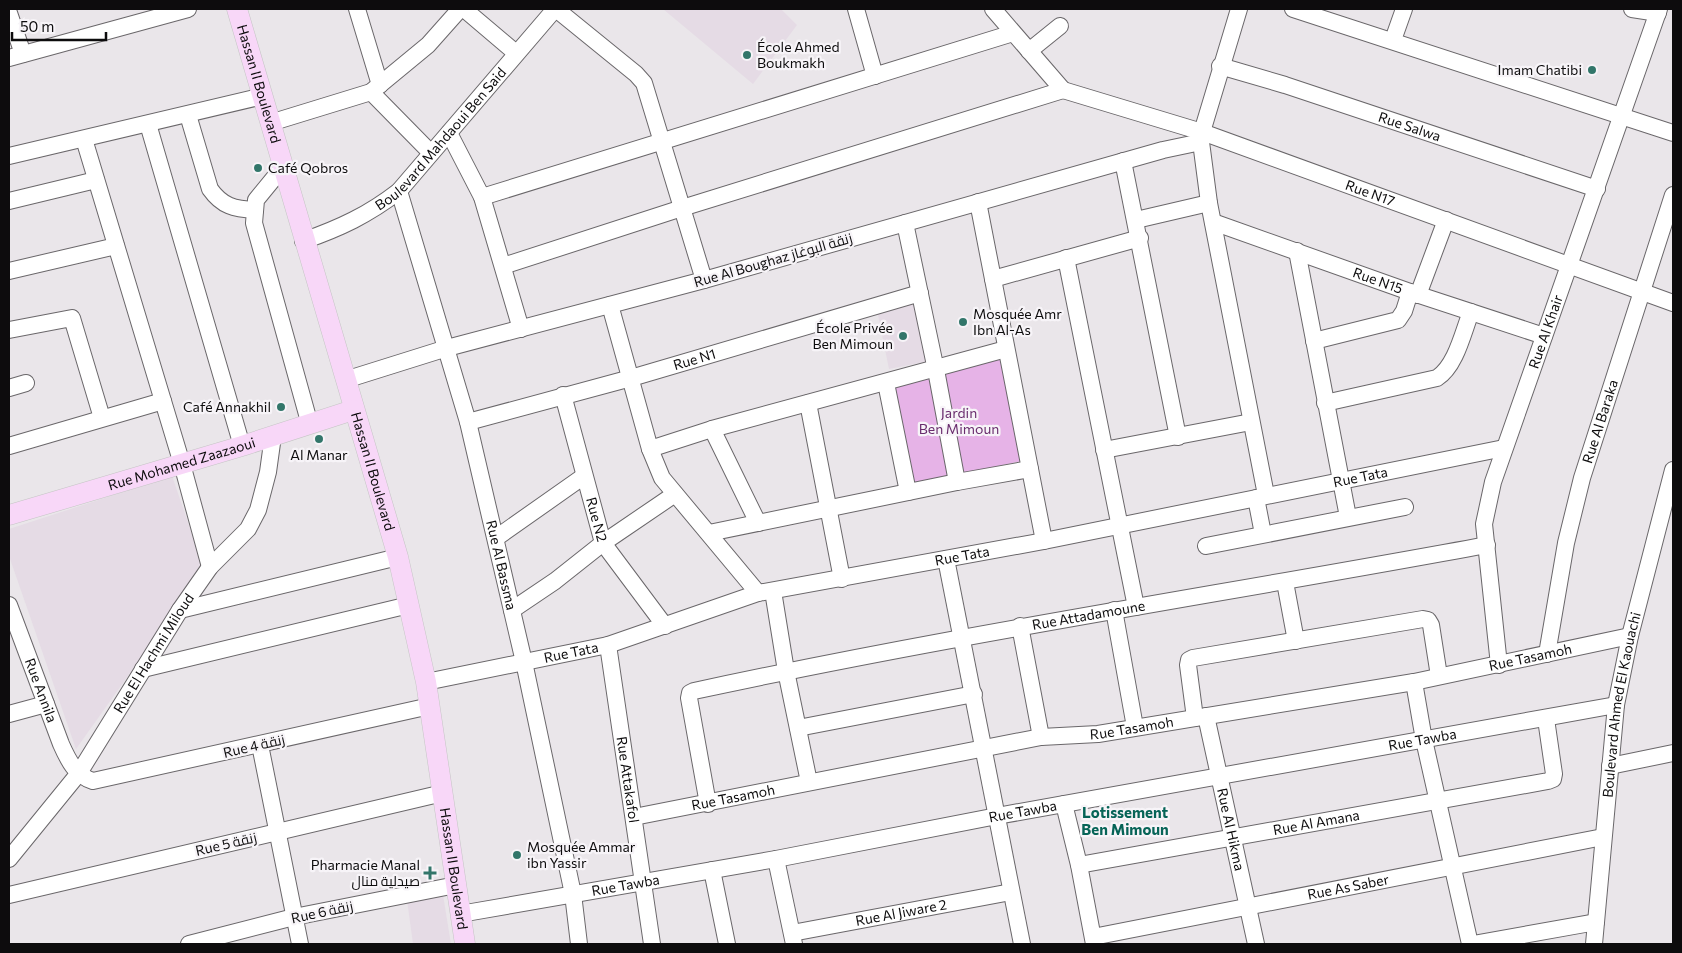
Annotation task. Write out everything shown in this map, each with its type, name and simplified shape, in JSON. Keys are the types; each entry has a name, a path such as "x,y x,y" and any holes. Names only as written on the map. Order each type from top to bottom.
{"main road":[{"name":"Hassan II Boulevard","path":"237,9 303,241 398,557 426,682 465,944"},
{"name":"Rue Mohamed Zaazaoui","path":"9,515 242,446 353,410"}],"street":[{"path":"9,13 16,56 188,9"},
{"path":"357,9 376,88 431,153"},
{"path":"270,124 376,88 428,44 460,9"},
{"path":"464,9 516,53"},
{"path":"556,9 636,74 644,84 704,280"},
{"name":"Boulevard Mahdaoui Ben Said","path":"303,241 335,230 371,212 398,191 556,9"},
{"path":"856,9 875,76"},
{"path":"503,266 682,208 1062,90 993,9"},
{"path":"1239,9 1220,66 1201,137 1208,203 1251,422 1264,534"},
{"path":"1293,9 1324,14 1393,40 1673,133"},
{"path":"1393,40 1404,9"},
{"path":"1632,9 1658,11"},
{"name":"Rue Al Khair","path":"1499,665 1484,524 1486,508 1504,448 1623,117 1658,11"},
{"path":"1029,51 1060,26"},
{"path":"482,197 1013,33"},
{"name":"Rue Salwa","path":"1220,66 1285,85 1597,189"},
{"name":"Rue N17","path":"1062,90 1446,220 1673,303"},
{"path":"9,156 84,140 263,96"},
{"path":"188,115 210,189 216,198 236,209 255,210"},
{"path":"148,124 242,446"},
{"path":"449,133 482,197 521,329"},
{"name":"Rue Al Boughaz زنقة البوغاز","path":"345,380 447,348 704,280 1201,137"},
{"path":"84,140 182,464 210,567"},
{"path":"1123,161 1140,238 1178,437"},
{"path":"283,167 256,200 254,222 310,425"},
{"path":"9,200 96,180"},
{"name":"Rue Al Bassma","path":"398,191 468,422 496,538 572,894 578,944"},
{"name":"Rue Al Baraka","path":"1547,654 1566,543 1582,478 1673,195"},
{"path":"978,202 1044,541"},
{"path":"1136,220 1208,203"},
{"path":"1314,341 1398,320 1414,294 1446,220"},
{"name":"Rue N15","path":"1213,222 1414,294 1544,336"},
{"path":"905,223 957,482"},
{"path":"992,279 1140,238"},
{"path":"9,271 116,246"},
{"path":"1297,251 1339,480 1348,517"},
{"path":"1066,258 1136,607"},
{"name":"Rue N1","path":"468,422 562,395 631,378 920,293"},
{"path":"610,305 650,449 662,478 709,533 765,592 786,672 809,782"},
{"path":"1325,403 1437,378 1446,371 1471,312"},
{"path":"9,330 72,318 102,418"},
{"path":"650,449 712,429 936,370 1006,349"},
{"path":"9,388 26,383"},
{"path":"886,383 908,492"},
{"name":"Rue N2","path":"562,395 603,543 665,626"},
{"path":"9,446 162,401"},
{"path":"808,403 842,579"},
{"path":"1104,450 1251,422"},
{"path":"712,429 758,523"},
{"name":"Rue El Hachmi Miloud","path":"9,860 78,774 180,610 210,567 244,533 253,521 268,472 273,436"},
{"name":"Rue Tata","path":"426,682 608,645 765,592 1044,541 1504,448"},
{"path":"709,533 957,482 1030,469"},
{"name":"Boulevard Ahmed El Kaouachi","path":"1594,944 1616,705 1630,636 1673,470"},
{"path":"496,538 584,476"},
{"path":"512,610 555,581 603,543 675,494"},
{"path":"1206,546 1405,507"},
{"name":"Rue Attadamoune","path":"708,804 689,698 690,693 1020,626 1285,582 1487,545"},
{"path":"180,610 398,557"},
{"path":"946,559 1022,944"},
{"path":"1285,582 1296,641 1423,619 1428,620 1439,676"},
{"name":"Rue Annila","path":"9,605 61,744 78,774"},
{"path":"143,669 409,605"},
{"path":"1114,610 1135,727"},
{"path":"1020,626 1041,737"},
{"name":"Rue Tasamoh","path":"634,817 708,804 809,782 1041,737 1098,734 1414,682 1630,636"},
{"name":"Rue Al Hikma","path":"1256,944 1218,777 1200,717 1189,660 1296,641"},
{"name":"Rue Attakafol","path":"608,645 652,944"},
{"path":"1414,682 1424,740 1472,944 1596,922"},
{"path":"798,728 974,694"},
{"path":"9,714 46,704"},
{"name":"Rue Tawba","path":"460,914 776,859 997,816 1616,705"},
{"name":"Rue 4 زنقة","path":"78,774 87,780 103,780 430,706"},
{"name":"Rue Al Amana","path":"1079,865 1553,779 1554,774 1546,719"},
{"path":"260,745 300,944"},
{"path":"1610,766 1673,753"},
{"name":"Rue 5 زنقة","path":"9,895 443,793"},
{"path":"1064,804 1079,865 1094,941"},
{"name":"Rue As Saber","path":"1094,941 1248,907 1603,837"},
{"path":"776,859 793,939"},
{"path":"712,870 727,944"},
{"name":"Rue 6 زنقة","path":"190,944 294,917 456,886"},
{"name":"Rue Al Jiware 2","path":"793,939 1011,892"}],"shaded area":[{"name":"École Ahmed Boukmakh","path":"663,9 781,9 797,25 753,84"},
{"name":"École Privée Ben Mimoun","path":"917,302 929,361 889,369 877,310"},
{"path":"172,476 204,569 76,749 9,556 9,529"},
{"path":"443,895 451,944 413,944 407,900"}],"green space":[{"name":"Jardin Ben Mimoun","path":"1001,353 1022,461 899,487 881,391"}],"place":[{"name":"École Ahmed Boukmakh","path":"747,55"},
{"name":"Imam Chatibi","path":"1592,70"},
{"name":"Café Qobros","path":"258,168"},
{"name":"Mosquée Amr Ibn Al-As","path":"963,322"},
{"name":"École Privée Ben Mimoun","path":"903,336"},
{"name":"Café Annakhil","path":"281,407"},
{"name":"Al Manar","path":"319,439"},
{"name":"Mosquée Ammar ibn Yassir","path":"517,855"},
{"name":"Pharmacie Manal صيدلية منال","path":"430,873"}],"district":[{"name":"Lotissement Ben Mimoun","path":"1125,822"}]}
